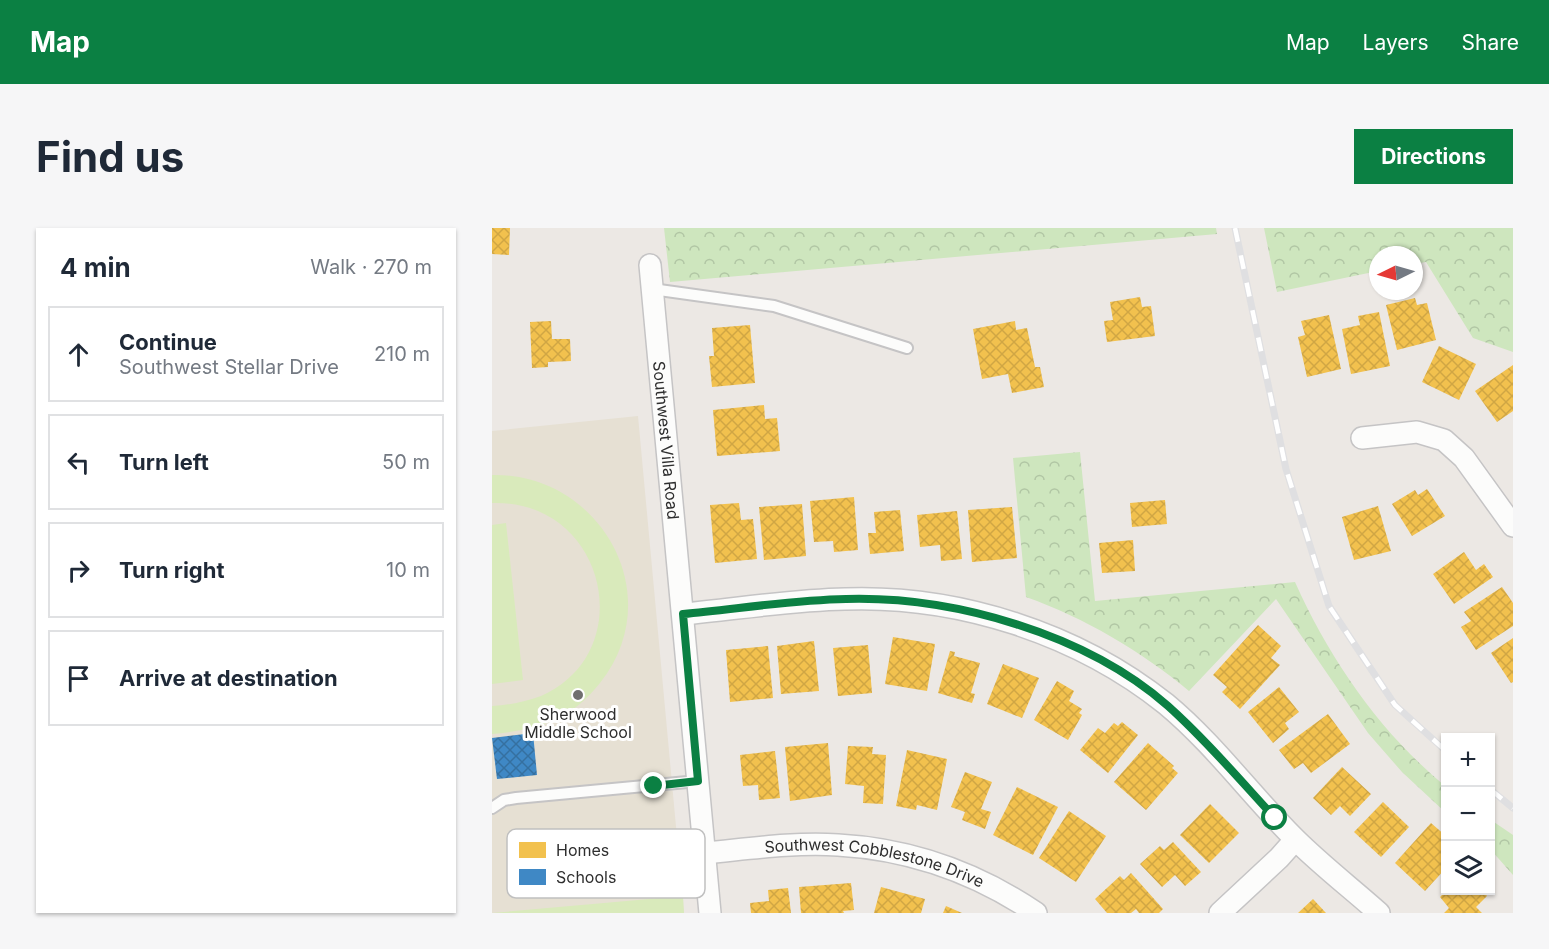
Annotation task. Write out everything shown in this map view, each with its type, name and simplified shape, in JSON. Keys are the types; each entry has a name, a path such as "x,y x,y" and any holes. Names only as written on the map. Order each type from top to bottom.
{"street":[{"name":"Southwest Villa Road","path":"650,265 703,829"},
{"path":"1362,438 1417,432 1444,440 1464,458 1513,526"},
{"path":"683,614 813,600 868,599 928,604 998,618 1029,629 1105,662 1166,705 1209,746 1295,840 1379,913"},
{"path":"1220,913 1295,840"},
{"name":"Southwest Cobblestone Drive","path":"705,853 801,845 837,845 909,855 963,873 1003,892 1035,913"},
{"name":"Southwest Villa Road","path":"705,853 710,913"}],"lane":[{"path":"652,289 774,306 907,348"},
{"path":"492,808 504,800 516,798 698,781"}],"shaded area":[{"name":"Sherwood Middle School","path":"638,416 676,829 507,829 507,898 683,898 684,913 492,913 492,431"}],"green space":[{"path":"664,228 1216,228 1217,234 670,282"},
{"path":"1264,228 1513,228 1513,352 1473,338 1426,262 1423,262 1423,246 1369,246 1369,273 1277,292"},
{"path":"1080,452 1095,601 1295,582 1324,639 1359,693 1399,742 1441,782 1441,808 1402,772 1368,733 1276,599 1189,691 1152,662 1112,637 1070,615 1026,597 1013,458"},
{"path":"492,475 531,480 564,494 592,517 613,545 625,578 628,613 620,649 600,683 574,709 539,726 492,734 492,706 517,703 541,696 572,675 592,647 599,615 597,582 584,551 562,525 531,508 492,503"},
{"path":"506,523 523,680 492,684 492,525"},
{"path":"1495,823 1513,835 1513,875 1495,855"},
{"path":"683,898 684,913 492,913"}],"building: Homes":[{"path":"492,228 510,228 509,255 492,254"},
{"path":"1140,297 1142,307 1151,306 1155,336 1107,342 1104,321 1113,320 1110,302"},
{"path":"1407,300 1416,300 1417,305 1427,303 1436,340 1397,350 1386,305"},
{"path":"1379,312 1390,366 1351,374 1342,329 1360,325 1358,316"},
{"path":"1329,315 1341,369 1307,377 1298,337 1305,335 1301,321"},
{"path":"551,321 552,339 570,339 571,361 548,362 548,367 532,368 530,322"},
{"path":"1015,321 1016,330 1027,328 1035,367 1040,367 1044,387 1012,393 1008,374 982,379 973,329"},
{"path":"750,325 755,383 712,387 709,356 714,356 712,328"},
{"path":"1439,346 1476,364 1459,400 1422,382"},
{"path":"1513,365 1513,411 1497,422 1475,391"},
{"path":"764,405 765,419 777,418 780,451 717,456 713,410"},
{"path":"1427,489 1445,516 1412,536 1392,504 1415,490 1418,495"},
{"path":"854,497 858,550 834,552 833,541 814,542 810,501"},
{"path":"1165,500 1167,524 1132,527 1130,503"},
{"path":"739,503 741,520 753,519 757,559 715,563 710,505"},
{"path":"802,504 806,556 764,560 759,507"},
{"path":"1378,506 1391,551 1354,560 1342,517"},
{"path":"1012,507 1017,558 972,562 968,510"},
{"path":"900,510 904,551 870,554 868,533 876,533 874,512"},
{"path":"957,511 962,559 941,561 940,545 920,547 917,515"},
{"path":"1133,540 1135,571 1102,573 1099,543"},
{"path":"1464,552 1476,570 1484,564 1493,577 1454,604 1433,574"},
{"path":"1502,587 1513,603 1513,626 1476,650 1461,627 1471,621 1464,612"},
{"path":"1258,625 1281,646 1271,658 1280,665 1240,709 1222,692 1227,687 1213,675"},
{"path":"893,637 935,644 927,691 885,684"},
{"path":"1513,638 1513,682 1511,683 1491,653"},
{"path":"814,641 819,691 781,694 777,646"},
{"path":"868,645 872,693 838,696 833,648"},
{"path":"768,646 773,698 730,702 726,650"},
{"path":"950,651 955,652 954,656 980,663 971,693 975,694 972,703 938,693"},
{"path":"1003,664 1039,678 1022,718 987,704"},
{"path":"1057,681 1074,691 1069,701 1082,709 1079,713 1082,715 1068,740 1034,720"},
{"path":"1279,687 1299,712 1285,723 1289,729 1273,743 1248,712"},
{"path":"1328,714 1350,744 1311,773 1303,763 1294,769 1279,750"},
{"path":"1122,722 1138,735 1108,773 1080,750 1098,728 1105,733 1114,723 1118,726"},
{"path":"828,743 832,795 790,801 785,747"},
{"path":"1148,743 1174,766 1172,768 1178,773 1146,810 1114,782"},
{"path":"848,746 873,747 872,754 886,755 883,804 863,803 864,786 845,784"},
{"path":"907,750 947,759 937,810 917,805 916,810 896,806"},
{"path":"775,751 780,798 759,800 758,785 743,786 740,755"},
{"path":"1342,767 1371,794 1350,816 1340,806 1331,815 1313,798"},
{"path":"965,772 992,782 981,809 991,812 985,829 962,820 965,812 951,807"},
{"path":"1017,787 1058,807 1033,855 993,835"},
{"path":"1383,802 1409,827 1381,857 1354,832"},
{"path":"1210,804 1239,833 1209,863 1180,835"},
{"path":"1069,811 1106,836 1076,882 1039,858"},
{"path":"1431,823 1441,832 1441,873 1425,891 1395,863"},
{"path":"1173,842 1201,872 1185,886 1175,875 1162,887 1140,864 1160,846 1164,850"},
{"path":"1131,873 1163,909 1159,913 1139,913 1136,909 1131,913 1107,913 1095,899 1120,876 1124,880"},
{"path":"851,883 854,910 843,911 844,913 801,913 799,887"},
{"path":"881,887 925,899 921,913 874,913"},
{"path":"788,888 791,913 751,913 750,903 769,901 768,890"},
{"path":"1442,895 1487,896 1476,907 1482,913 1444,913 1449,908 1440,897"},
{"path":"1313,899 1326,913 1298,913"},
{"path":"946,906 962,913 943,913"}],"building: Schools":[{"path":"533,733 537,775 497,779 492,738"}],"railway":[{"path":"1235,228 1286,469 1329,606 1395,705 1441,746"},
{"path":"1495,793 1513,808"}],"place":[{"name":"Sherwood Middle School","path":"578,695"}],"route":[{"path":"654,786 698,781 683,614 813,600 868,599 928,604 998,618 1105,662 1166,705 1209,746 1275,818"}]}
